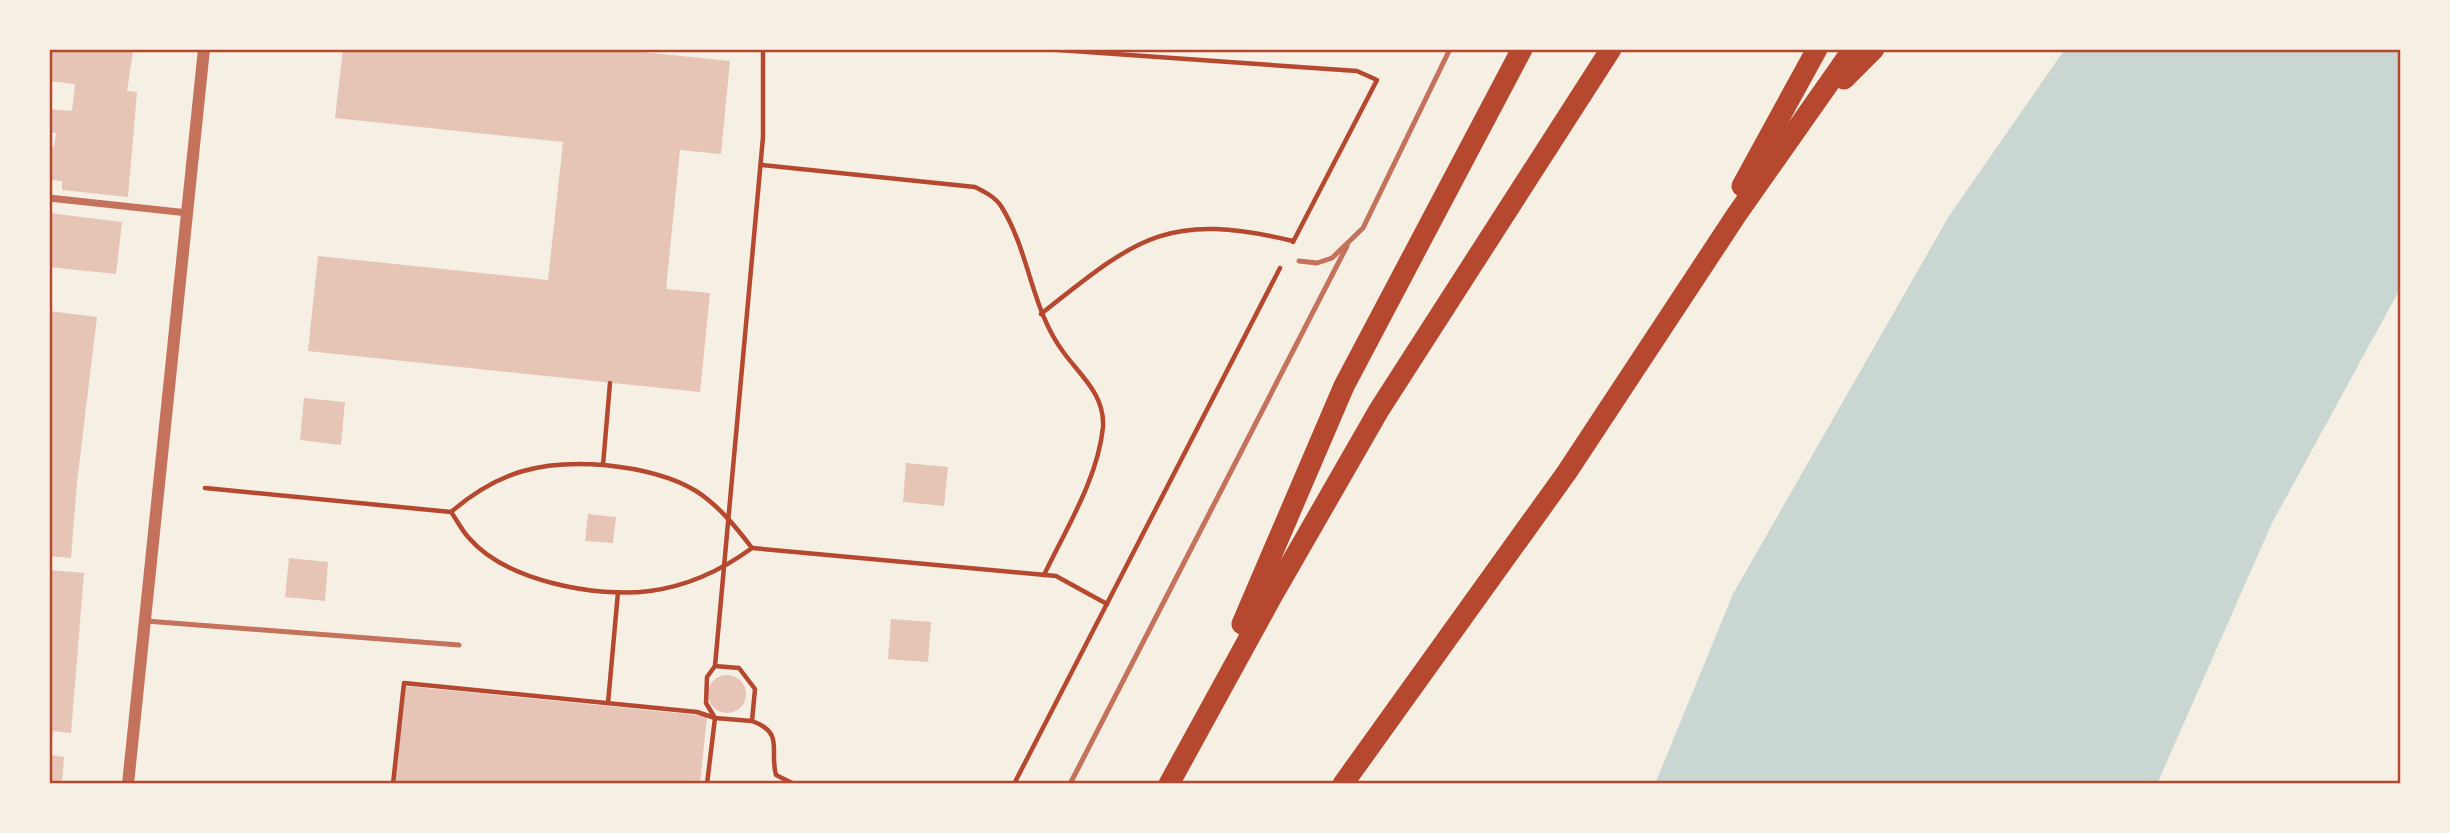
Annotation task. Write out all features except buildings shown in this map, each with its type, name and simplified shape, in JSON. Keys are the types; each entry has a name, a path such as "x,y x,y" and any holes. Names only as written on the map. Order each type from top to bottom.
{"highway":[{"path":"1192,742 1344,386 1522,49"},
{"path":"1169,784 1271,598 1379,411 1611,49"},
{"path":"1660,335 1817,49"},
{"path":"1343,784 1567,472 1660,335 1737,214 1853,49"},
{"path":"1804,120 1874,49"}],"street":[{"path":"128,784 204,49"},
{"path":"49,198 189,213"}],"lane":[{"path":"1299,261 1317,262 1332,258 1363,228 1450,49"},
{"path":"1070,784 1347,246"},
{"path":"146,621 459,645"}],"path":[{"path":"707,784 715,718 706,703 707,677 715,666 730,520 761,166 763,49"},
{"path":"1044,49 1357,71 1377,80 1287,253"},
{"path":"761,166 975,187 1000,205 1049,333 1094,390 1101,404 1103,425 1089,479 1044,575"},
{"path":"1041,314 1107,262 1136,244 1169,232 1231,229 1294,241"},
{"path":"1014,784 1281,265"},
{"path":"603,465 610,383"},
{"path":"205,488 451,512 474,492 533,467 564,462 629,467 669,478 697,492 730,520 752,548"},
{"path":"451,512 470,539 488,555 520,572 556,584 618,592 651,591 725,568 752,548 1056,576 1107,604"},
{"path":"608,703 618,592"},
{"path":"715,666 739,668 755,689 752,721"},
{"path":"393,784 404,683 696,712 715,718 752,721 769,730 773,737 776,775 794,784"}],"shaded area":[{"path":"2065,49 2401,49 2401,287 2272,523 2157,784 1655,784 1733,594 1949,216"}]}
